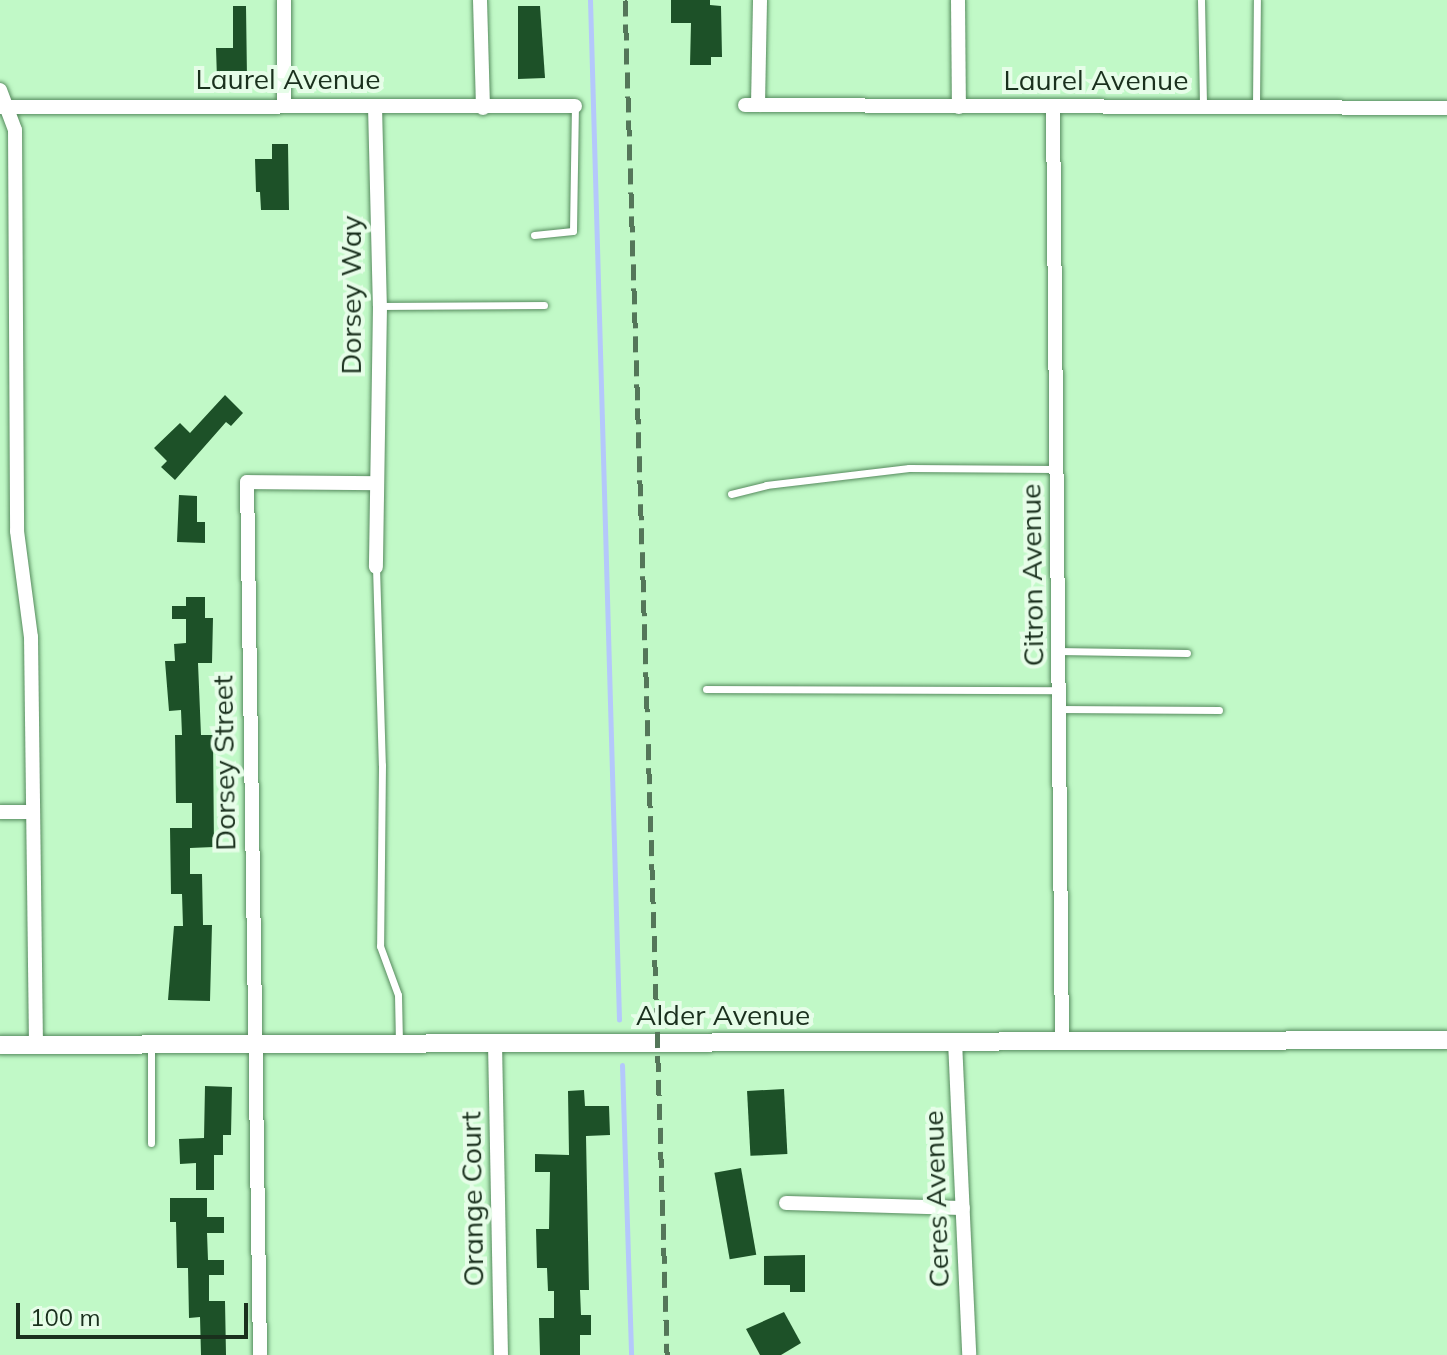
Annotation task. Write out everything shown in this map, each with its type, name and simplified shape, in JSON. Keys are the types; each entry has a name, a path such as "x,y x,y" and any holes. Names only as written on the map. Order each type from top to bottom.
{"main road":[{"name":"Alder Avenue","path":"0,1045 1447,1040"}],"street":[{"path":"284,0 284,103"},
{"path":"480,0 483,108"},
{"name":"Laurel Avenue","path":"760,0 752,105 1447,108"},
{"path":"958,0 959,107"},
{"path":"0,90 15,130 17,531 31,637 36,1044"},
{"name":"Laurel Avenue","path":"4,107 284,103 483,108 575,106"},
{"name":"Dorsey Way","path":"375,106 380,306 374,483 376,567"},
{"name":"Citron Avenue","path":"1053,108 1062,1041"},
{"name":"Dorsey Street","path":"260,1355 258,1044 247,482 374,483"},
{"path":"0,812 33,812"},
{"name":"Ceres Avenue","path":"955,1041 969,1355"},
{"name":"Orange Court","path":"495,1043 501,1355"},
{"path":"786,1203 963,1208"}],"lane":[{"path":"1201,0 1203,105"},
{"path":"1256,105 1257,0"},
{"path":"534,235 573,231 575,106"},
{"path":"380,306 544,305"},
{"path":"731,494 766,485 909,468 1056,469"},
{"path":"376,567 382,765 380,946 401,1009 399,1043"},
{"path":"1058,651 1187,653"},
{"path":"706,689 1059,690"},
{"path":"1059,709 1219,710"},
{"path":"151,1044 151,1143"}],"building":[{"path":"671,0 710,0 710,5 721,6 722,57 711,57 711,65 690,65 691,23 671,23"},
{"path":"233,6 246,6 247,78 217,79 216,48 233,48"},
{"path":"518,6 540,6 545,78 518,79"},
{"path":"272,144 288,144 289,210 261,210 260,192 256,192 255,159 272,159"},
{"path":"225,395 243,413 231,426 226,422 175,480 161,467 167,461 154,448 180,423 190,433"},
{"path":"179,495 197,496 197,522 205,522 205,543 177,542"},
{"path":"186,597 205,597 205,618 213,618 212,663 198,663 201,735 213,735 214,847 190,848 190,874 202,874 203,925 212,925 210,1001 168,1000 174,926 183,926 182,894 171,894 170,828 192,828 192,803 176,803 175,735 182,735 181,710 169,711 165,661 175,661 174,644 186,643 186,619 172,619 172,606 186,606"},
{"path":"205,1086 232,1087 231,1135 223,1135 223,1155 214,1155 214,1190 196,1190 196,1163 180,1164 179,1139 204,1138"},
{"path":"784,1089 787,1154 750,1156 747,1091"},
{"path":"584,1090 585,1106 609,1106 610,1135 586,1136 589,1290 580,1290 581,1315 591,1315 591,1335 580,1335 580,1355 540,1355 539,1318 554,1318 554,1291 548,1291 547,1268 537,1268 536,1229 549,1229 550,1172 535,1172 535,1154 569,1155 568,1091"},
{"path":"741,1168 756,1255 730,1259 714,1173"},
{"path":"170,1198 207,1198 207,1217 224,1217 224,1233 207,1233 208,1260 224,1260 224,1275 209,1275 209,1301 225,1301 226,1355 201,1355 200,1317 189,1318 188,1268 177,1268 176,1222 170,1222"},
{"path":"805,1255 805,1292 790,1292 790,1285 764,1285 764,1256"},
{"path":"784,1312 801,1343 781,1355 760,1355 746,1329"}],"waterway":[{"path":"590,0 619,1020"},
{"path":"622,1065 631,1355"}],"railway":[{"path":"625,0 667,1355"}]}
